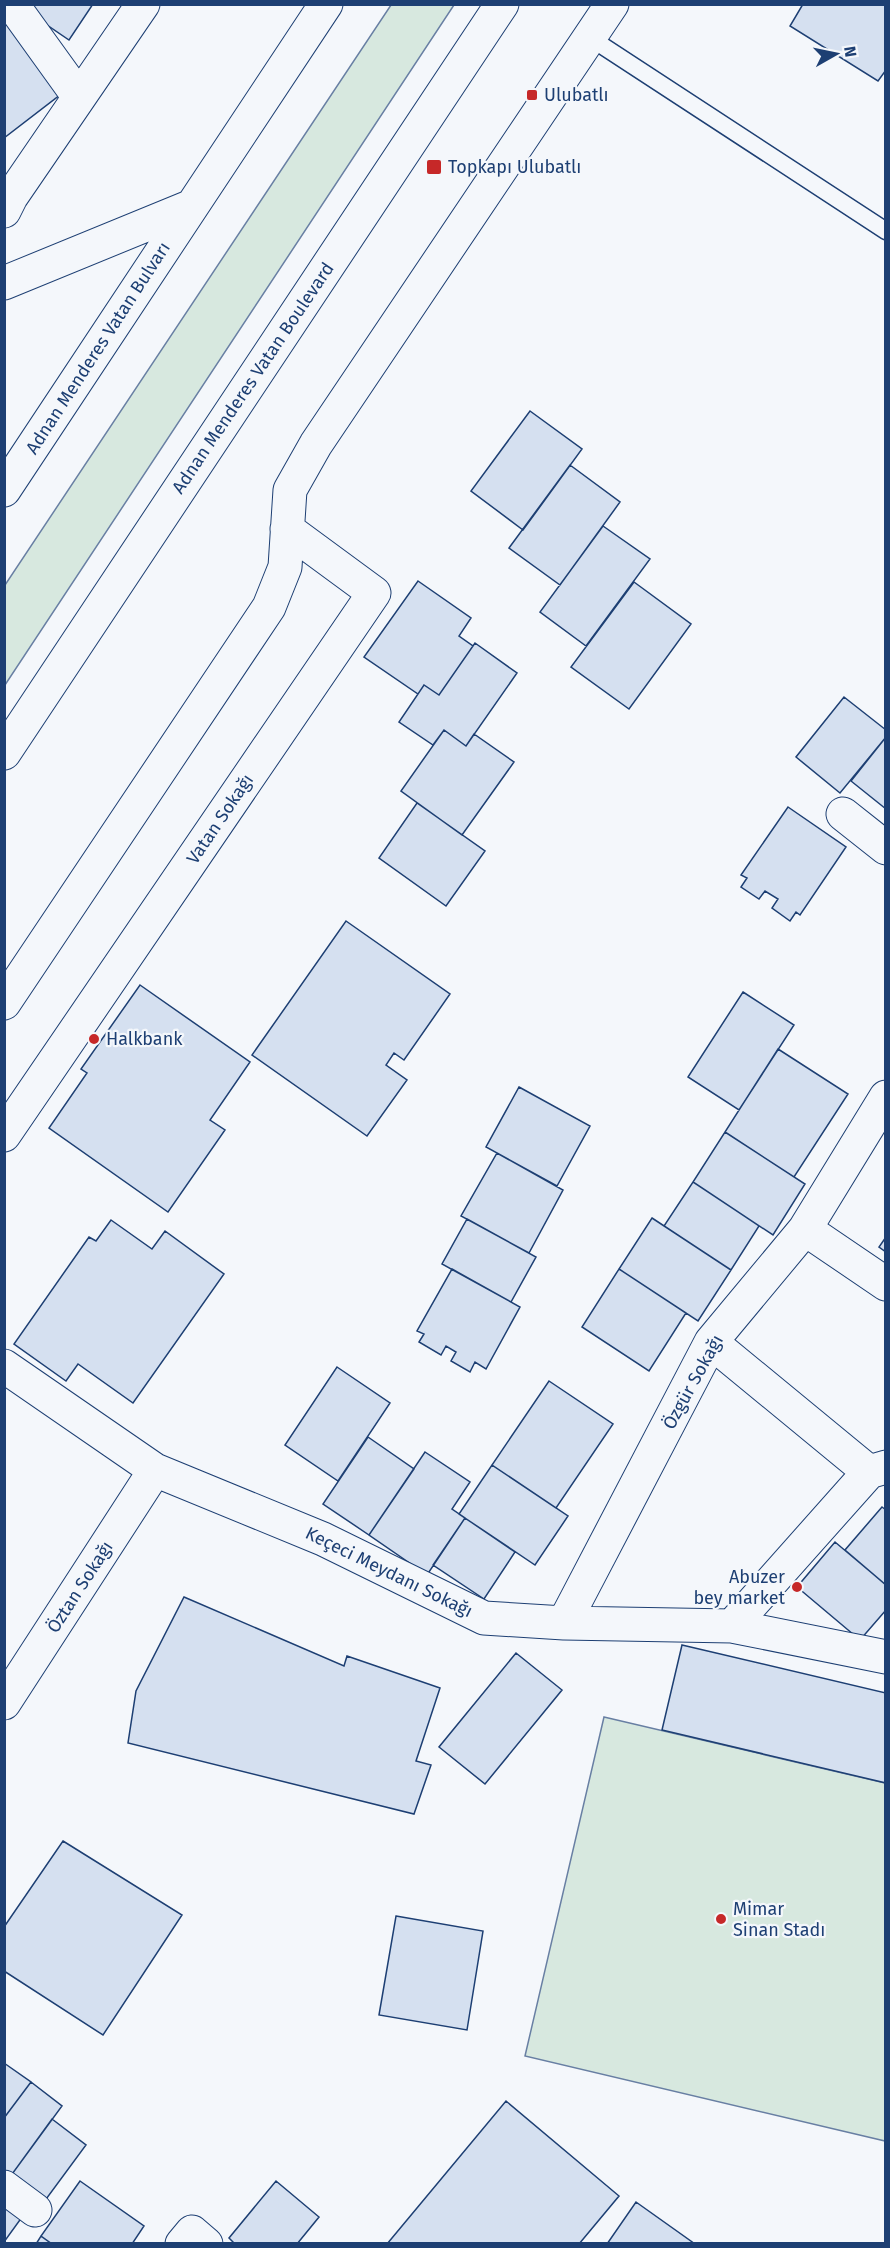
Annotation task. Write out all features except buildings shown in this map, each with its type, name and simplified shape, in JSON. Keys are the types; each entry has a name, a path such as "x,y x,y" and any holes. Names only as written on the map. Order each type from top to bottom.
{"street":[{"path":"12,4 79,97"},
{"path":"4,211 11,197 143,4"},
{"path":"4,283 192,206 326,4"},
{"name":"Adnan Menderes Vatan Boulevard","path":"4,753 502,4"},
{"path":"4,1003 269,607 285,567 290,490 316,444 612,4"},
{"name":"Adnan Menderes Vatan Bulvarı","path":"4,490 192,206"},
{"name":"Vatan Sokağı","path":"4,1135 374,593 287,529"},
{"path":"843,814 885,848"},
{"name":"Özgür Sokağı","path":"564,1623 711,1342 805,1229 885,1096"},
{"path":"805,1229 885,1284"},
{"path":"711,1342 877,1469 732,1626"},
{"name":"Keçeci Meydanı Sokağı","path":"4,1366 155,1470 323,1539 484,1618 564,1623 732,1626 885,1657"},
{"name":"Öztan Sokağı","path":"4,1703 155,1470"},
{"path":"4,2187 35,2210"},
{"path":"182,2244 192,2232 206,2244"}],"lane":[{"path":"589,37 885,231"}],"shaded area":[{"path":"391,5 454,5 5,685 5,585"},
{"name":"Mimar Sinan Stadı","path":"604,1717 885,1783 885,2141 525,2056"}],"place":[{"name":"Ulubatlı","path":"532,95"},
{"name":"Topkapı Ulubatlı","path":"434,167"},
{"name":"Halkbank","path":"94,1039"},
{"name":"Abuzer bey market","path":"797,1587"},
{"name":"Mimar Sinan Stadı","path":"721,1919"}]}
